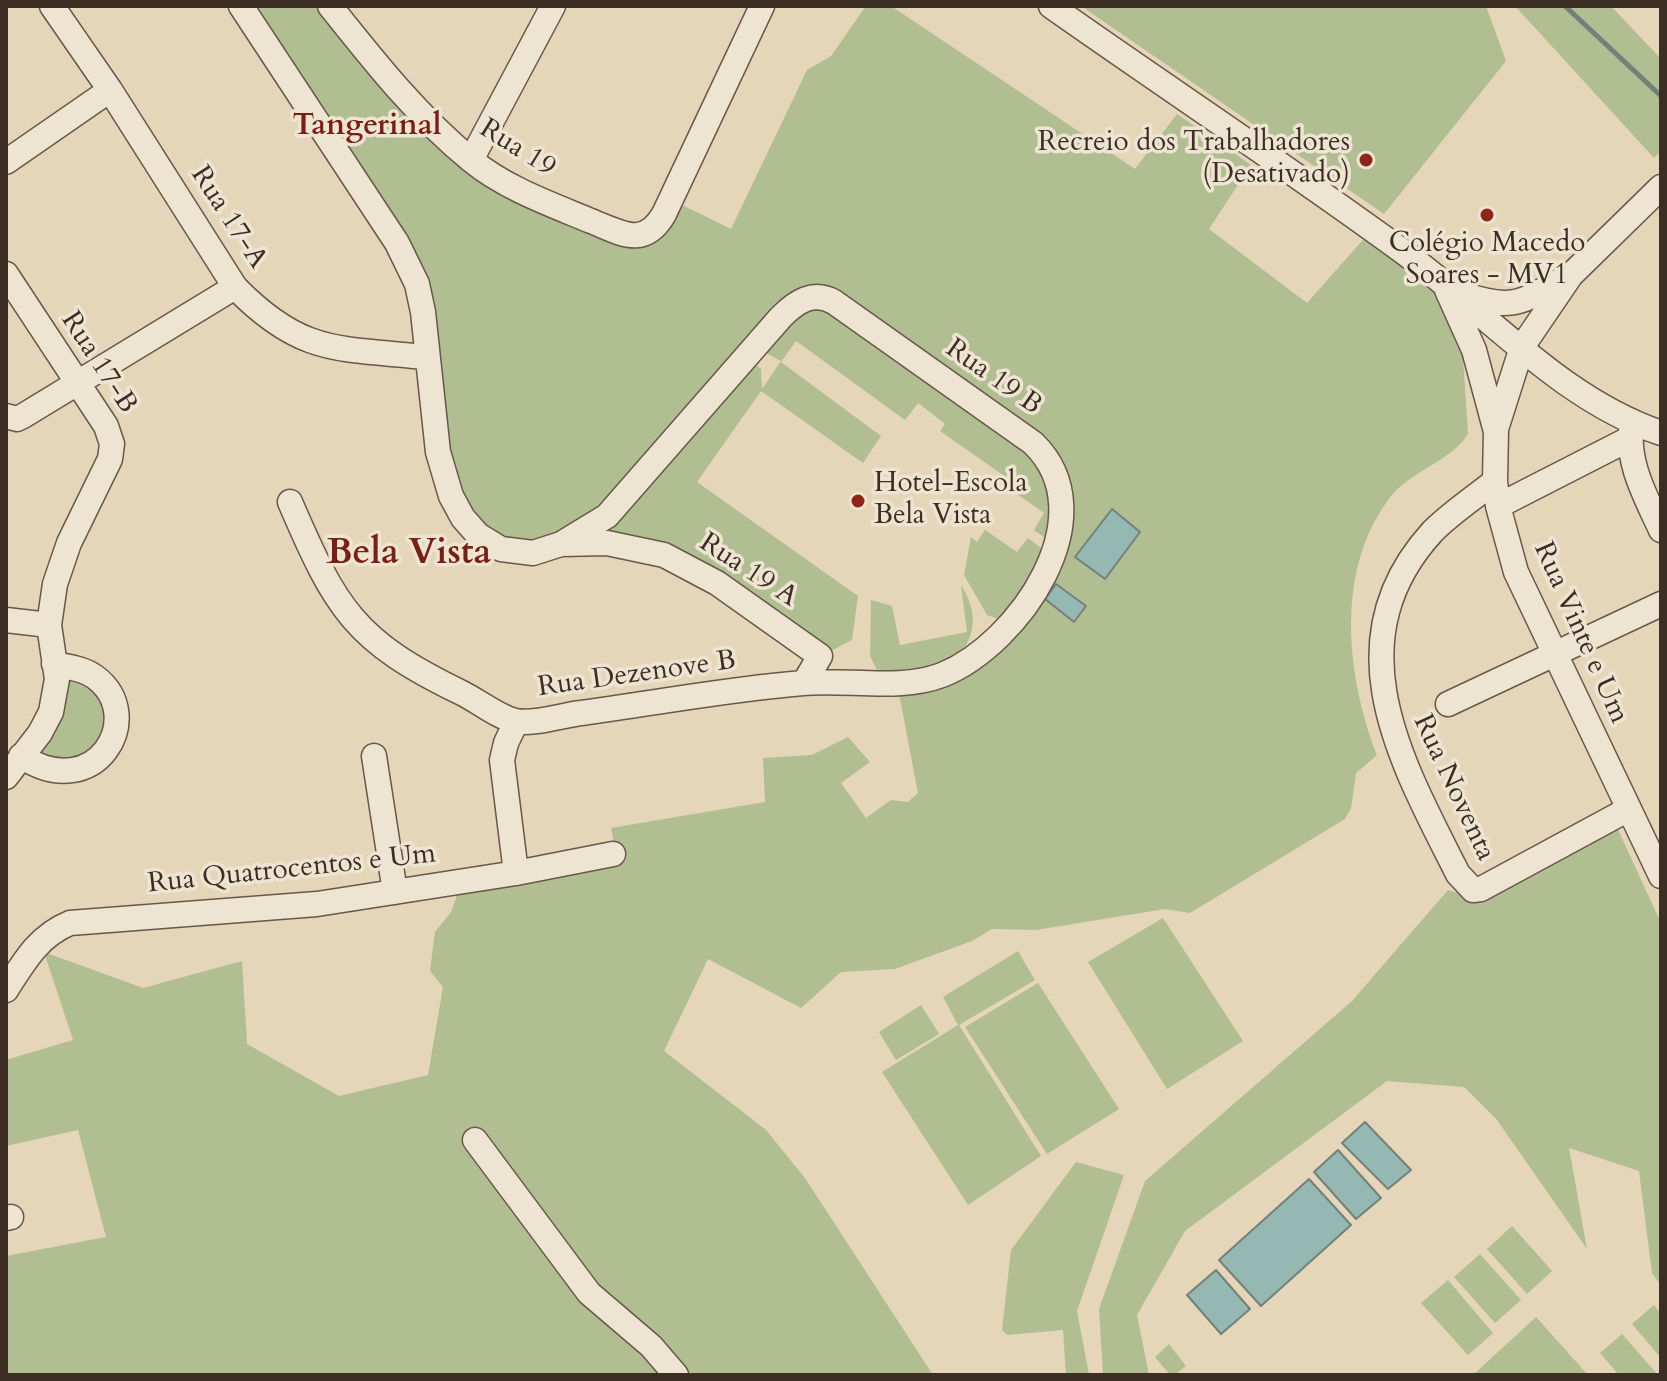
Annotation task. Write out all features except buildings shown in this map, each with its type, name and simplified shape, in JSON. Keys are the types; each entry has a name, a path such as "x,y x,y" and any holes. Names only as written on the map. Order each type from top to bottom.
{"street":[{"name":"Rua 17-A","path":"52,6 110,90 235,287 262,315 285,331 321,346 426,357"},
{"path":"241,6 397,243 417,284 438,452 451,496 463,518 478,535 501,549 533,553 561,544 607,543 607,516"},
{"name":"Rua 19","path":"330,6 422,114 471,160 549,204 633,236 654,229 664,214 762,6"},
{"path":"471,160 553,6"},
{"path":"1051,6 1401,251 1630,431 1661,433"},
{"path":"6,162 110,90"},
{"path":"1446,288 1506,305 1527,299 1571,275 1661,187"},
{"name":"Rua 17-B","path":"6,274 76,385 106,426 112,444 99,484 69,543 55,584 49,625"},
{"name":"Rua Vinte e Um","path":"1571,275 1522,347 1496,429 1498,506 1516,572 1661,876"},
{"path":"15,416 76,385 235,287"},
{"path":"1446,288 1474,350 1496,429"},
{"name":"Rua 19 B","path":"561,544 607,516 781,317 803,300 816,297 834,302 1041,450 1054,468 1061,496 1058,544 1046,570 997,641 965,664 928,679 804,683"},
{"path":"1498,506 1630,431"},
{"path":"1630,431 1640,483 1661,530"},
{"name":"Rua Noventa","path":"1495,481 1433,531 1388,602 1380,660 1386,712 1399,751 1458,874 1473,890 1481,889 1627,810"},
{"name":"Rua Dezenove B","path":"290,502 322,575 359,628 406,664 516,722 804,683"},
{"name":"Rua 19 A","path":"607,543 652,551 678,561 717,583 820,656 804,683"},
{"name":"Rua Noventa","path":"1448,704 1661,604"},
{"path":"6,620 49,625 57,679 51,712 6,777"},
{"path":"21,756 40,769 55,773 76,771 91,764 111,741 116,720 115,703 108,691 95,677 81,670 54,664"},
{"path":"516,722 502,760 516,873"},
{"path":"374,756 395,892"},
{"name":"Rua Quatrocentos e Um","path":"6,990 31,952 50,932 70,923 317,904 516,873 613,854"},
{"path":"475,1140 589,1293 651,1346 676,1375"}],"green space":[{"path":"249,6 322,6 417,117 615,240 678,203 731,229 807,70 831,56 866,6 891,6 1135,169 1177,114 1251,165 1209,229 1307,303 1369,233 1430,280 1462,343 1468,434 1452,451 1392,495 1373,524 1361,555 1351,622 1353,657 1366,724 1377,755 1356,773 1351,808 1345,819 1190,913 1165,909 1036,930 992,929 972,941 895,969 841,972 801,1008 708,959 664,1051 766,1130 805,1178 933,1375 6,1375 6,1256 106,1237 78,1130 6,1146 6,1060 73,1040 44,952 143,988 242,961 247,1044 339,1096 428,1075 443,987 430,971 435,932 451,912 460,887 618,862 611,828 765,802 763,758 812,755 848,737 870,762 841,783 866,818 891,800 908,802 918,793 897,683 952,673 1057,556 1067,486 1059,458 1048,441 817,288 579,524 542,542 508,540 479,524 454,477 433,319"},
{"name":"Recreio dos Trabalhadores (Desativado)","path":"1081,6 1486,6 1506,61 1384,214"},
{"path":"1515,6 1611,6 1661,59 1661,151 1654,158"},
{"path":"813,300 1043,455 1055,545 1034,530 1044,513 1013,491 1017,485 940,431 945,424 918,403 905,420 796,341 781,362 881,436 863,463 761,391 697,482 858,596 852,640 829,652 612,534 610,527 747,357 761,369 762,389 781,361 756,348"},
{"path":"985,530 1017,552 1028,538 1051,556 1001,620 987,615 964,575 971,537 977,542"},
{"path":"961,585 972,610 972,630 963,650 948,670 878,672 870,656 871,600 892,606 900,645 967,632"},
{"path":"69,673 96,683 111,707 103,746 74,767 40,754"},
{"path":"1615,823 1661,923 1661,1285 1652,1273 1639,1171 1569,1148 1587,1249 1497,1120 1464,1087 1387,1081 1185,1231 1137,1315 1149,1375 1103,1375 1099,1309 1145,1181 1352,1001 1448,890 1476,899"},
{"path":"1163,918 1243,1041 1167,1089 1088,962"},
{"path":"1018,951 1035,980 959,1025 1041,1156 968,1205 882,1072 958,1025 943,997"},
{"path":"1038,983 1119,1109 1047,1154 965,1027"},
{"path":"921,1005 939,1034 896,1060 879,1032"},
{"path":"1076,1162 1124,1175 1077,1311 1089,1375 1066,1375 1063,1330 1007,1335 1002,1330 1011,1250"},
{"path":"1512,1226 1552,1271 1527,1294 1487,1249"},
{"path":"1480,1254 1521,1300 1495,1323 1454,1277"},
{"path":"1448,1280 1493,1333 1468,1355 1421,1303"},
{"path":"1654,1305 1661,1314 1661,1358 1632,1324"},
{"path":"1536,1317 1588,1375 1473,1375"},
{"path":"1622,1334 1658,1375 1619,1375 1600,1353"},
{"path":"1169,1344 1186,1366 1175,1375 1170,1375 1155,1357"}],"water":[{"path":"1112,509 1140,532 1105,579 1075,557"},
{"path":"1056,584 1086,606 1074,622 1045,599"},
{"path":"1365,1122 1411,1170 1388,1189 1342,1143"},
{"path":"1338,1150 1381,1198 1356,1219 1314,1172"},
{"path":"1309,1179 1351,1225 1261,1306 1219,1260"},
{"path":"1216,1270 1250,1309 1221,1334 1187,1295"}],"waterway":[{"path":"1565,6 1661,96"}],"place":[{"name":"Recreio dos Trabalhadores (Desativado)","path":"1366,160"},
{"name":"Colégio Macedo Soares - MV1","path":"1487,215"},
{"name":"Hotel-Escola Bela Vista","path":"858,501"}],"district":[{"name":"Tangerinal","path":"367,127"},
{"name":"Bela Vista","path":"409,555"}]}
